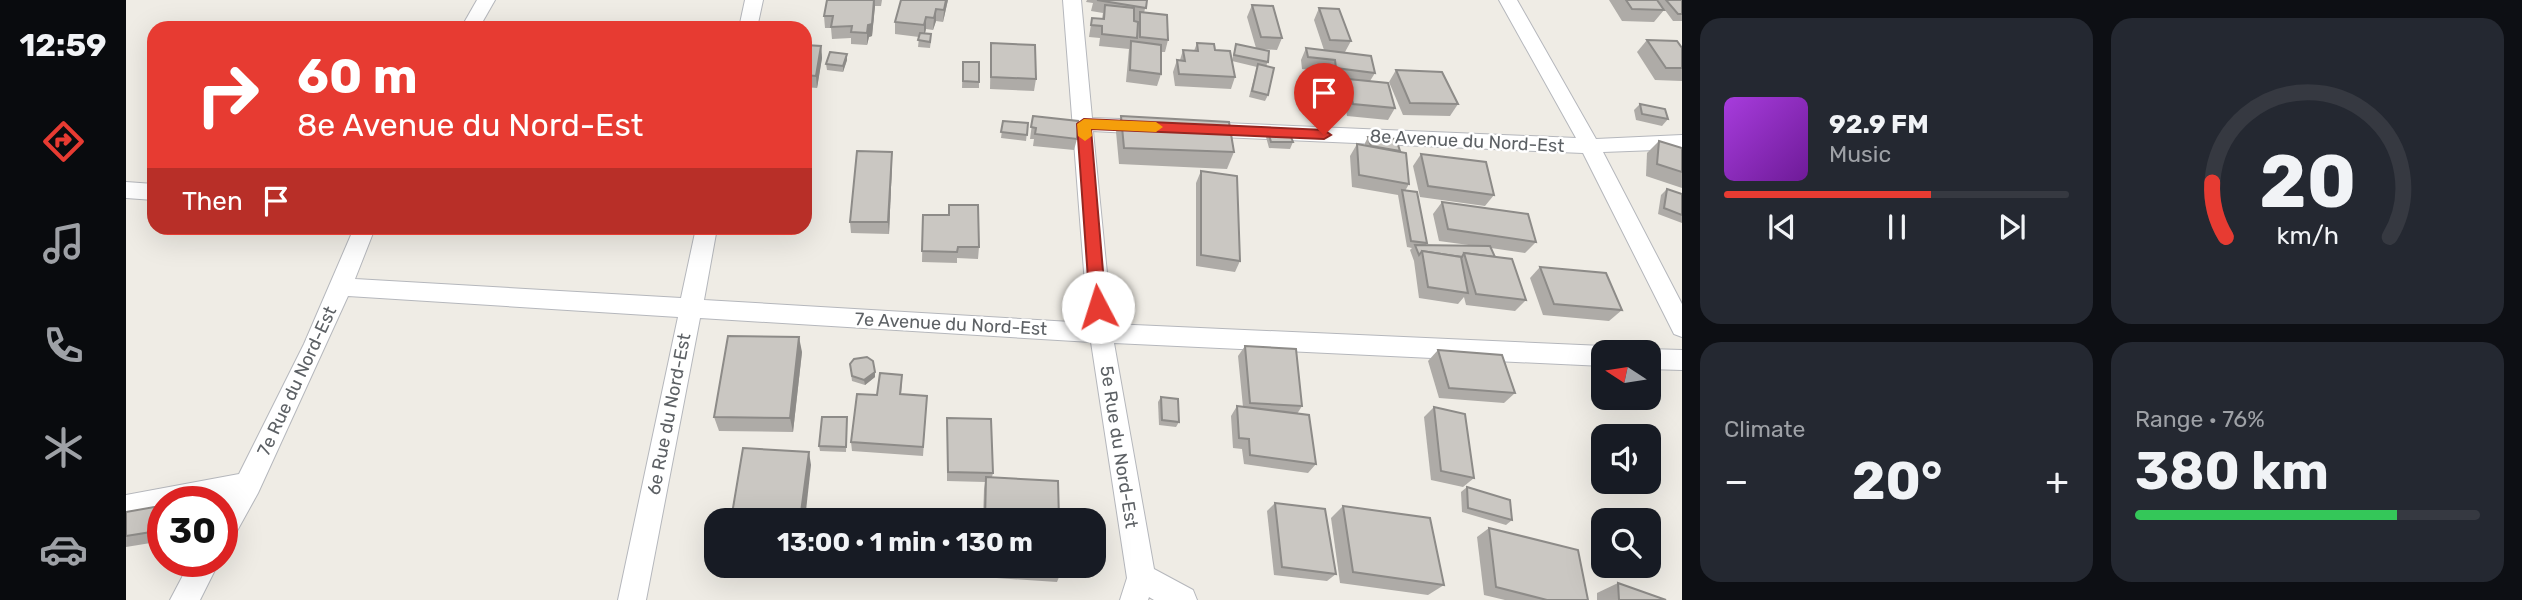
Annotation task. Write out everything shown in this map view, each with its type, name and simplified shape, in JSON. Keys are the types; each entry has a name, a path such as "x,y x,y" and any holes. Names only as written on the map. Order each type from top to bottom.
{"street":[{"path":"474,21 486,0"},
{"path":"750,21 754,0"},
{"name":"5e Rue du Nord-Est","path":"1072,0 1101,333 1138,589"},
{"path":"1508,0 1590,146 1682,327"},
{"name":"8e Avenue du Nord-Est","path":"1084,124 1590,146 1682,142"},
{"path":"126,190 147,192"},
{"name":"7e Rue du Nord-Est","path":"238,503 341,287 361,235"},
{"name":"6e Rue du Nord-Est","path":"632,600 706,235"},
{"name":"7e Avenue du Nord-Est","path":"341,287 1101,333 1591,355"},
{"path":"1661,359 1682,360"},
{"path":"126,508 249,484"},
{"path":"184,600 197,577"},
{"path":"1138,589 1183,600"}],"building":[{"path":"827,0 874,0 872,24 868,25 867,33 851,32 852,26 831,27 833,16 824,16"},
{"path":"901,0 946,0 944,10 936,9 934,18 926,17 924,25 895,22"},
{"path":"1097,0 1147,0 1146,8"},
{"path":"1626,0 1657,0 1664,10 1632,9"},
{"path":"1666,0 1682,0 1682,14 1678,14"},
{"path":"1105,5 1134,8 1134,21 1138,22 1137,38 1102,34 1102,26 1091,25 1092,18 1104,19"},
{"path":"1252,5 1273,6 1282,38 1261,37"},
{"path":"1319,8 1339,9 1351,41 1330,40"},
{"path":"1140,12 1167,15 1168,40 1140,37"},
{"path":"920,33 931,34 930,42 918,40"},
{"path":"1647,40 1677,41 1682,48 1682,68 1666,68"},
{"path":"1131,41 1161,45 1161,74 1130,70"},
{"path":"991,43 1035,45 1036,79 991,77"},
{"path":"1197,43 1214,44 1215,50 1230,51 1235,77 1179,74 1177,60 1185,61 1183,50 1198,51"},
{"path":"1236,44 1269,51 1268,62 1234,55"},
{"path":"812,45 821,46 816,76 812,76"},
{"path":"1306,48 1371,56 1375,73 1336,68 1335,60 1308,57"},
{"path":"830,52 847,54 843,66 826,64"},
{"path":"963,62 979,62 979,82 963,81"},
{"path":"1258,64 1274,68 1268,95 1252,91"},
{"path":"1396,70 1442,72 1458,104 1410,103"},
{"path":"1348,79 1388,83 1395,108 1353,104"},
{"path":"1640,104 1665,109 1668,119 1642,114"},
{"path":"1033,116 1078,121 1077,139 1035,134 1036,128 1031,127"},
{"path":"1121,116 1229,122 1234,152 1124,148"},
{"path":"1003,121 1028,123 1027,135 1001,132"},
{"path":"1268,131 1289,132 1293,142 1271,142"},
{"path":"1368,137 1396,139 1400,151 1371,146"},
{"path":"1659,141 1682,148 1682,172 1657,164"},
{"path":"1357,144 1406,153 1409,184 1359,175"},
{"path":"857,151 892,152 888,222 850,222"},
{"path":"1421,154 1486,162 1494,195 1428,186"},
{"path":"1201,171 1237,176 1240,261 1201,255"},
{"path":"1667,189 1682,194 1682,215 1664,208"},
{"path":"1402,190 1417,192 1427,243 1411,241"},
{"path":"1442,202 1528,214 1536,242 1448,229"},
{"path":"949,205 978,205 979,247 958,247 957,252 922,251 923,215 949,215"},
{"path":"1415,245 1490,246 1495,257 1464,253 1462,257 1422,251 1419,255"},
{"path":"1422,251 1461,257 1468,293 1428,287"},
{"path":"1464,253 1512,259 1526,300 1476,294"},
{"path":"1540,267 1606,273 1622,310 1554,304"},
{"path":"728,336 799,337 790,418 714,417"},
{"path":"1245,346 1296,349 1302,406 1250,403"},
{"path":"1438,350 1502,355 1515,393 1449,388"},
{"path":"867,357 873,361 875,372 864,380 852,376 850,364 854,359"},
{"path":"880,373 902,375 900,394 927,396 923,447 851,442 857,394 877,395"},
{"path":"1161,397 1178,399 1179,422 1162,420"},
{"path":"1237,406 1309,415 1316,464 1250,455 1249,439 1239,438"},
{"path":"1434,407 1465,414 1474,478 1441,471"},
{"path":"822,417 847,417 846,447 819,446"},
{"path":"947,418 991,419 993,473 948,472"},
{"path":"743,448 809,452 802,508 733,508"},
{"path":"986,477 1058,481 1059,508 985,508"},
{"path":"1467,487 1510,500 1512,520 1468,508"},
{"path":"1275,503 1325,509 1336,574 1282,567"},
{"path":"1343,506 1430,518 1444,585 1353,572"},
{"path":"147,508 147,533 126,536 126,512"},
{"path":"1489,528 1578,550 1588,600 1547,600 1496,587"},
{"path":"1618,583 1666,600 1619,600"}],"slow traffic":[{"path":"1085,136 1084,124 1156,127"}],"route":[{"path":"1098,307 1084,124 1324,135"}]}
